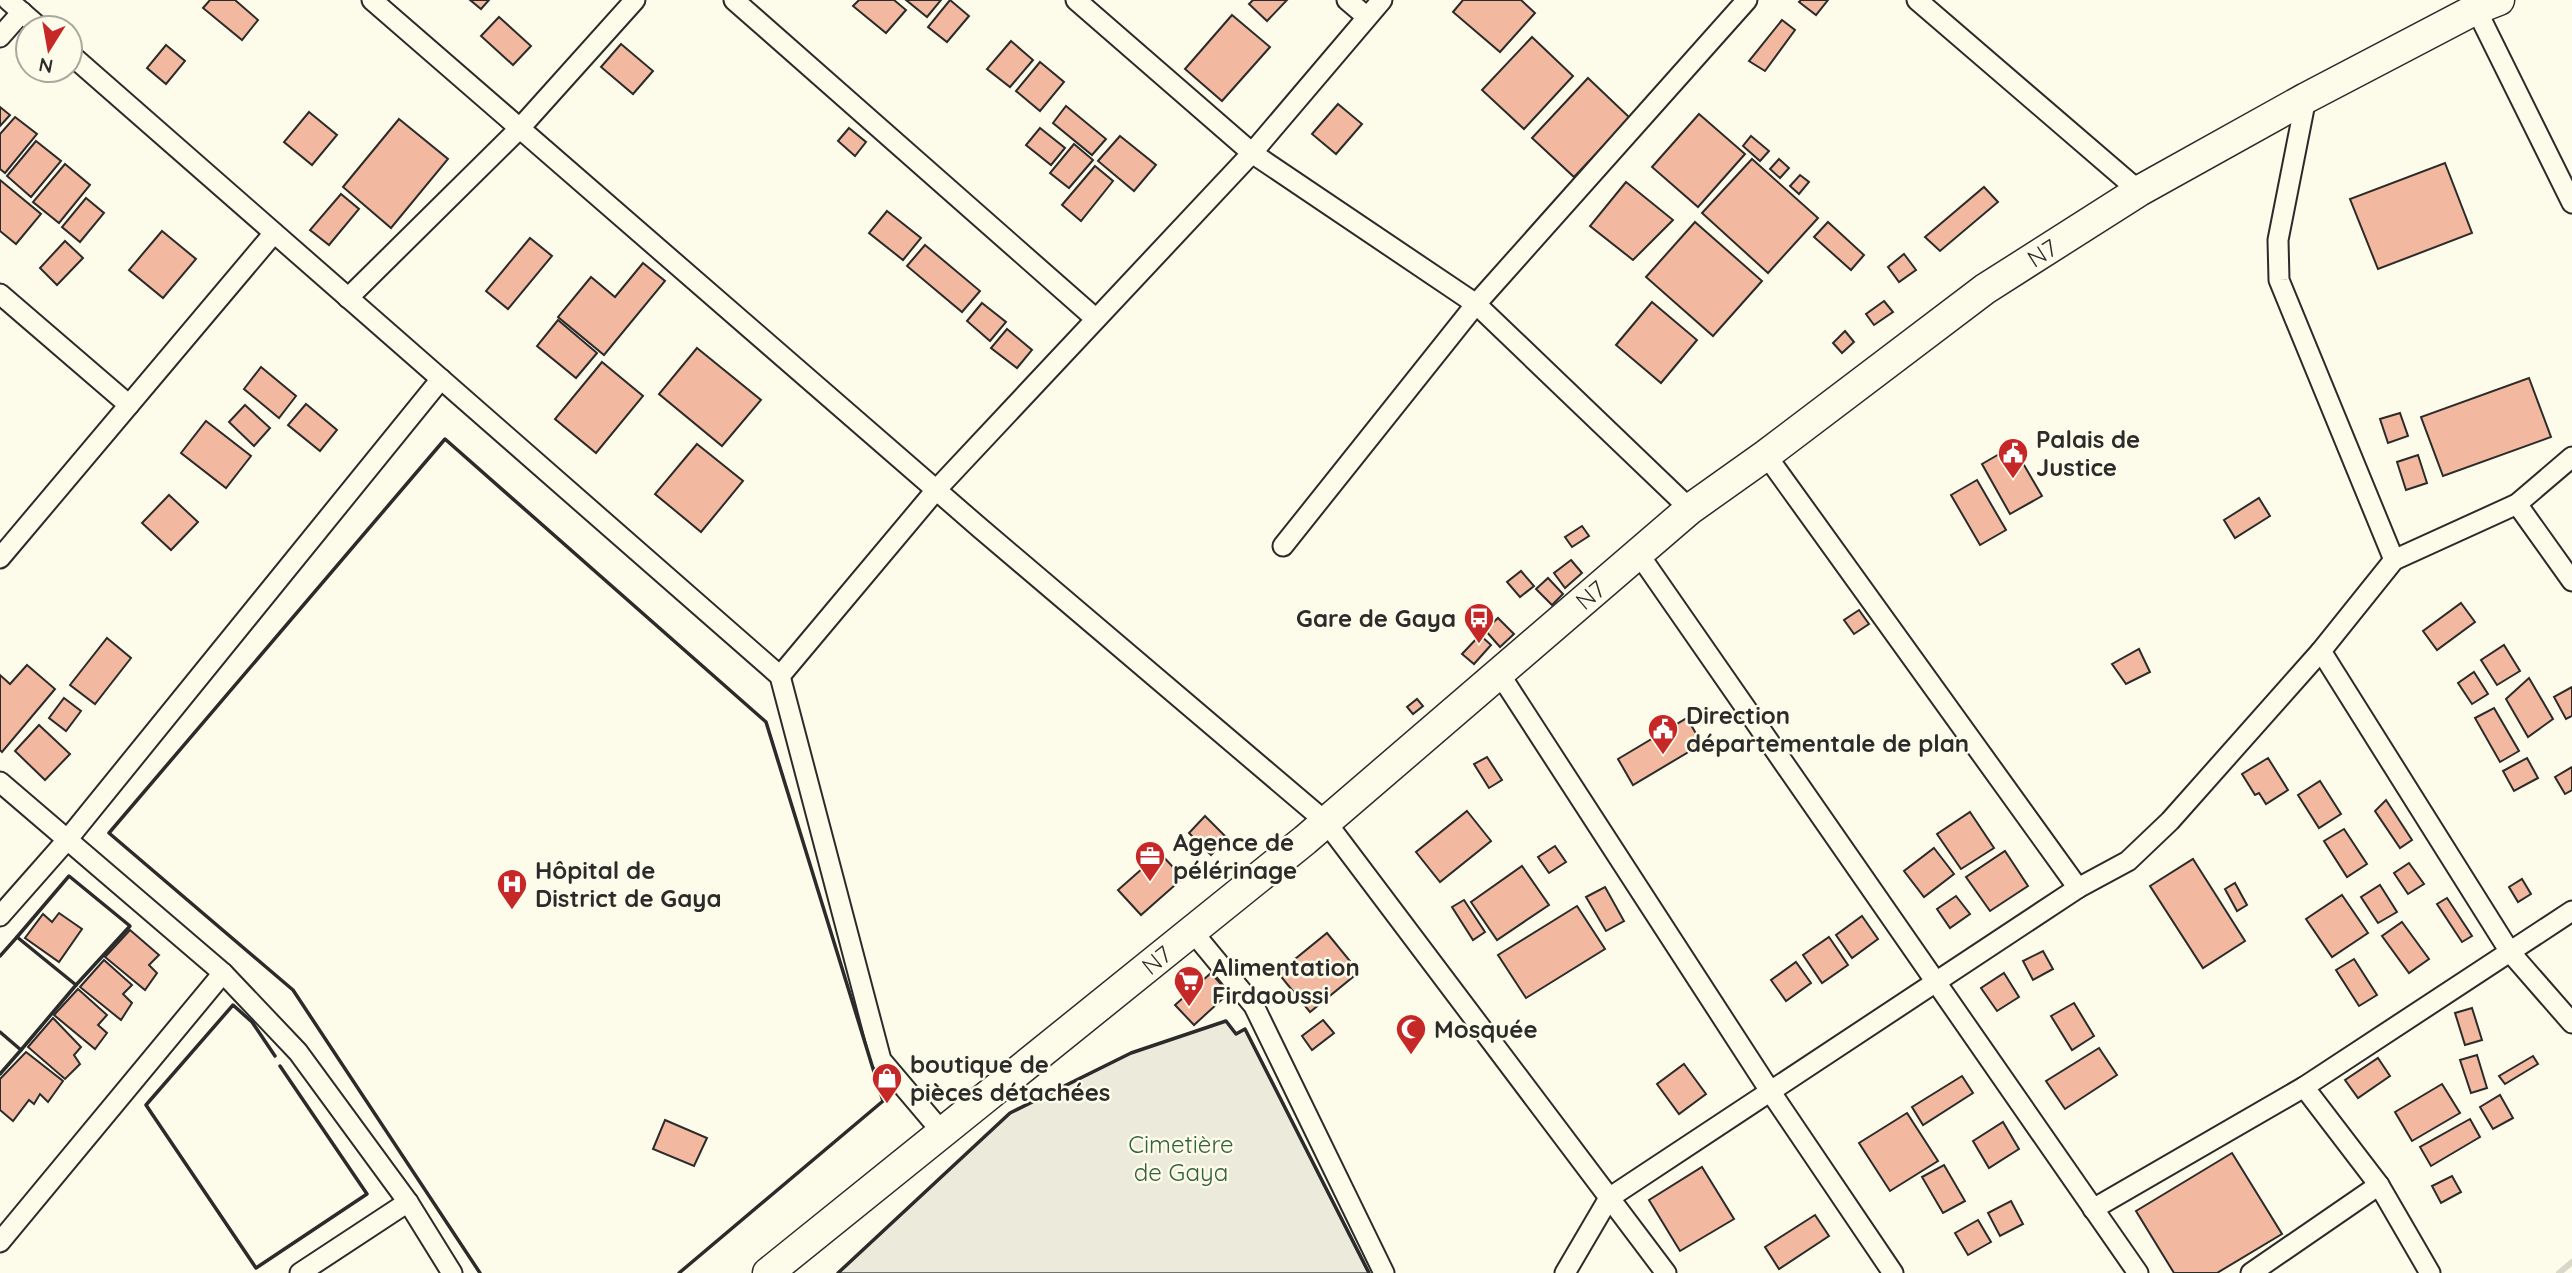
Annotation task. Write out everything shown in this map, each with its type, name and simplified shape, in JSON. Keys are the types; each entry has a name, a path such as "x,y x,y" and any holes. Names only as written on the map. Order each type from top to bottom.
{"main road":[{"name":"N7","path":"768,1273 1326,822 1690,509 1766,455 1985,289 2139,191 2306,98 2487,3"}],"street":[{"path":"372,0 936,490 1326,822 1666,1273"},
{"path":"348,298 520,128 635,0"},
{"path":"734,0 1096,320"},
{"path":"1076,0 1252,153 1476,304 1690,509"},
{"path":"1347,0 1367,17"},
{"path":"780,676 936,490 1252,153 1382,0"},
{"path":"1283,546 1476,304 1747,0"},
{"path":"1917,0 2139,191"},
{"path":"2487,3 2572,203"},
{"path":"0,37 15,6"},
{"path":"84,66 780,676 881,1060 942,1132"},
{"path":"2306,98 2278,240 2279,280 2394,560"},
{"path":"0,558 274,233"},
{"path":"0,293 129,405"},
{"path":"0,314 24,314"},
{"path":"0,916 67,840 440,379"},
{"path":"1766,455 2078,888"},
{"path":"1565,1273 1609,1198 2078,888 2128,861 2170,821 2321,651 2394,560 2517,504 2572,457"},
{"path":"2517,504 2572,581"},
{"path":"1638,554 2138,1273"},
{"path":"2321,651 2510,952 2572,1023"},
{"path":"1499,673 1770,1091 1894,1273"},
{"path":"0,782 223,973 298,1052 408,1202 452,1273"},
{"path":"2093,1209 2304,1087 2572,911"},
{"path":"1192,931 1254,1006 1384,1273"},
{"path":"0,1242 223,973"},
{"path":"2304,1087 2379,1185 2430,1273"},
{"path":"2251,1273 2379,1185"},
{"path":"300,1273 408,1202"}],"green space":[{"name":"Cimetière de Gaya","path":"1226,1021 1236,1034 1245,1029 1369,1273 838,1273 1010,1113 1131,1053"}],"building":[{"path":"210,0 235,0 258,20 242,40 203,8"},
{"path":"470,0 489,0 481,9"},
{"path":"859,0 894,0 906,10 886,33 853,6"},
{"path":"906,0 941,0 927,17"},
{"path":"950,0 969,16 947,42 928,27"},
{"path":"1253,0 1287,0 1267,21 1249,4"},
{"path":"1463,0 1521,0 1535,13 1500,52 1453,12"},
{"path":"1828,0 1816,15 1799,2"},
{"path":"1232,15 1270,47 1222,101 1185,69"},
{"path":"499,17 531,46 513,65 481,36"},
{"path":"1782,20 1795,30 1765,71 1749,61"},
{"path":"1532,37 1573,76 1524,129 1482,90"},
{"path":"1011,41 1033,60 1010,87 987,69"},
{"path":"621,44 653,71 633,94 601,67"},
{"path":"166,45 185,61 166,84 147,68"},
{"path":"1040,62 1064,82 1040,111 1016,91"},
{"path":"1588,78 1630,118 1574,177 1532,138"},
{"path":"1338,104 1362,124 1336,154 1312,134"},
{"path":"1066,106 1106,139 1092,155 1053,123"},
{"path":"0,107 10,115 0,126"},
{"path":"309,112 337,135 312,165 284,142"},
{"path":"1699,114 1745,154 1698,207 1652,167"},
{"path":"15,117 37,134 5,173 0,169 0,134"},
{"path":"399,119 448,159 391,228 343,187"},
{"path":"849,128 866,142 855,156 838,141"},
{"path":"1040,128 1065,148 1051,165 1026,145"},
{"path":"1120,136 1156,165 1134,191 1098,161"},
{"path":"1751,136 1769,151 1760,161 1743,146"},
{"path":"36,141 61,161 31,197 7,176"},
{"path":"1074,144 1093,160 1069,188 1050,173"},
{"path":"1752,159 1818,218 1768,273 1702,213"},
{"path":"1779,159 1789,168 1780,178 1770,169"},
{"path":"2445,163 2472,233 2378,269 2350,199"},
{"path":"65,164 90,185 59,223 33,202"},
{"path":"1095,166 1113,181 1081,221 1062,205"},
{"path":"1800,175 1809,182 1799,194 1790,186"},
{"path":"0,180 41,214 16,244 0,231"},
{"path":"1626,182 1673,220 1633,260 1590,226"},
{"path":"1984,187 1998,202 1940,251 1925,237"},
{"path":"341,194 359,209 329,245 310,230"},
{"path":"86,198 104,213 80,242 62,227"},
{"path":"887,211 921,238 903,260 869,233"},
{"path":"1695,222 1762,281 1713,336 1646,277"},
{"path":"1828,222 1864,255 1851,270 1814,237"},
{"path":"162,231 196,259 163,298 129,270"},
{"path":"530,238 552,256 508,309 486,291"},
{"path":"65,241 83,258 57,285 40,268"},
{"path":"925,245 980,291 962,312 907,266"},
{"path":"1904,254 1916,270 1899,282 1888,267"},
{"path":"643,263 665,281 604,355 558,317 591,277 615,297"},
{"path":"1884,301 1893,312 1874,325 1866,314"},
{"path":"1652,302 1697,340 1661,383 1616,345"},
{"path":"982,303 1006,322 990,341 967,321"},
{"path":"558,320 597,353 576,378 537,346"},
{"path":"1007,329 1032,350 1017,368 991,348"},
{"path":"1845,331 1854,342 1842,353 1833,343"},
{"path":"697,348 761,400 722,446 659,394"},
{"path":"602,362 643,396 596,453 555,419"},
{"path":"261,367 296,396 279,418 244,389"},
{"path":"2529,378 2551,437 2443,476 2421,417"},
{"path":"306,404 337,430 320,451 288,425"},
{"path":"245,405 270,428 254,446 229,422"},
{"path":"2400,413 2408,436 2388,443 2380,419"},
{"path":"206,421 251,456 226,488 181,453"},
{"path":"697,444 743,481 701,532 655,494"},
{"path":"2013,446 2042,496 2010,514 1982,464"},
{"path":"2418,455 2427,483 2406,490 2397,462"},
{"path":"1977,480 2006,530 1980,545 1951,495"},
{"path":"169,495 198,522 171,550 142,523"},
{"path":"2259,498 2270,516 2235,538 2224,520"},
{"path":"1582,526 1589,536 1572,547 1565,537"},
{"path":"1571,560 1582,573 1565,588 1554,573"},
{"path":"1521,571 1534,586 1520,597 1507,582"},
{"path":"1548,578 1563,594 1552,605 1536,589"},
{"path":"2461,603 2475,622 2437,650 2423,631"},
{"path":"1859,610 1869,624 1854,634 1844,620"},
{"path":"1498,618 1514,634 1500,647 1485,630"},
{"path":"1480,635 1491,645 1474,664 1462,654"},
{"path":"107,638 131,658 95,704 70,685"},
{"path":"2504,645 2520,671 2497,685 2481,660"},
{"path":"2139,649 2150,672 2126,684 2112,664"},
{"path":"27,665 55,689 2,752 0,675 10,684"},
{"path":"2474,672 2488,694 2472,704 2458,683"},
{"path":"2529,678 2553,719 2528,737 2506,699"},
{"path":"2572,687 2572,716 2566,719 2554,697"},
{"path":"64,698 81,711 66,731 49,718"},
{"path":"1417,699 1423,706 1413,714 1407,707"},
{"path":"2494,708 2519,751 2500,762 2475,718"},
{"path":"1687,718 1702,744 1633,785 1618,759"},
{"path":"39,725 70,754 45,780 15,751"},
{"path":"1487,757 1502,780 1489,788 1474,764"},
{"path":"2268,758 2288,790 2266,804 2259,793 2255,795 2242,774"},
{"path":"2527,758 2538,778 2514,791 2503,771"},
{"path":"2572,767 2572,790 2565,794 2555,777"},
{"path":"2320,781 2341,814 2319,828 2298,795"},
{"path":"2386,800 2412,840 2400,848 2375,811"},
{"path":"1467,811 1491,841 1440,882 1416,852"},
{"path":"1970,812 1994,848 1961,869 1937,834"},
{"path":"1205,816 1227,838 1211,855 1189,833"},
{"path":"2344,829 2367,864 2347,877 2324,841"},
{"path":"1555,846 1566,862 1549,873 1538,857"},
{"path":"1934,848 1954,874 1924,897 1904,871"},
{"path":"2005,851 2028,886 1990,911 1966,877"},
{"path":"1160,853 1183,878 1141,915 1118,890"},
{"path":"2193,859 2245,941 2203,968 2150,886"},
{"path":"2409,863 2424,884 2408,894 2394,873"},
{"path":"1522,866 1549,905 1497,940 1471,902"},
{"path":"2522,879 2531,894 2518,902 2509,887"},
{"path":"2235,883 2247,905 2237,911 2225,889"},
{"path":"2380,885 2397,912 2378,923 2361,897"},
{"path":"1605,887 1624,921 1606,931 1586,897"},
{"path":"2342,895 2368,933 2332,957 2306,919"},
{"path":"1956,896 1970,914 1950,928 1937,909"},
{"path":"2447,898 2472,936 2462,942 2437,904"},
{"path":"1464,900 1485,932 1473,940 1452,907"},
{"path":"1577,906 1605,949 1526,998 1498,955"},
{"path":"59,913 82,929 59,962 25,938 43,914 52,922"},
{"path":"1862,916 1878,939 1852,958 1836,935"},
{"path":"2402,922 2429,959 2409,973 2382,936"},
{"path":"130,930 159,955 149,965 157,973 145,990 105,957"},
{"path":"1327,933 1359,972 1310,1012 1278,973"},
{"path":"1829,937 1848,965 1822,983 1803,955"},
{"path":"2043,951 2053,969 2033,980 2023,961"},
{"path":"2354,959 2377,995 2359,1006 2336,970"},
{"path":"104,960 132,985 123,994 132,1003 121,1020 80,987"},
{"path":"1796,962 1811,983 1786,1001 1771,980"},
{"path":"1211,973 1229,993 1194,1025 1175,1005"},
{"path":"2004,973 2019,997 1997,1011 1981,988"},
{"path":"78,989 107,1015 98,1025 107,1033 95,1049 54,1015"},
{"path":"2074,1003 2094,1036 2072,1050 2051,1016"},
{"path":"2472,1008 2482,1040 2465,1045 2455,1013"},
{"path":"53,1018 81,1047 74,1055 80,1064 65,1079 28,1047"},
{"path":"1323,1020 1334,1033 1312,1050 1302,1036"},
{"path":"2099,1048 2117,1075 2065,1109 2046,1081"},
{"path":"26,1052 63,1081 48,1102 40,1094 34,1104 29,1100 13,1121 0,1110 0,1079"},
{"path":"2477,1055 2487,1088 2471,1093 2460,1060"},
{"path":"2533,1056 2538,1064 2505,1084 2499,1076"},
{"path":"2378,1058 2390,1076 2358,1098 2345,1080"},
{"path":"1684,1064 1706,1094 1679,1114 1657,1084"},
{"path":"1962,1076 1973,1093 1923,1125 1912,1107"},
{"path":"2442,1084 2460,1113 2412,1141 2395,1112"},
{"path":"2500,1095 2513,1118 2493,1129 2480,1107"},
{"path":"1907,1113 1938,1161 1890,1191 1859,1143"},
{"path":"2470,1119 2480,1137 2431,1166 2420,1147"},
{"path":"665,1120 707,1138 694,1166 653,1149"},
{"path":"2003,1122 2019,1149 1989,1168 1973,1141"},
{"path":"2232,1153 2282,1234 2217,1273 2174,1273 2136,1211"},
{"path":"1944,1165 1965,1201 1943,1213 1922,1177"},
{"path":"1702,1167 1734,1219 1680,1251 1649,1200"},
{"path":"2452,1176 2461,1192 2441,1203 2432,1186"},
{"path":"2011,1201 2023,1224 2000,1236 1988,1213"},
{"path":"1815,1215 1829,1236 1779,1269 1765,1247"},
{"path":"1978,1220 1991,1242 1968,1255 1955,1233"}],"waterway":[{"path":"2559,1273 2572,1262"}],"wall":[{"path":"480,1273 293,990 109,833 445,439 766,722 883,1101 679,1273"},
{"path":"17,937 69,876 130,926 76,985"},
{"path":"0,956 17,937 76,985 21,1050"},
{"path":"275,1056 252,1022 233,1005 146,1105 256,1268 367,1194 280,1066"},
{"path":"838,1273 1010,1113 1131,1053 1226,1021 1236,1034 1245,1029 1369,1273"},
{"path":"0,1032 21,1050 0,1074"}],"place":[{"name":"Palais de Justice","path":"2013,480"},
{"name":"Gare de Gaya","path":"1479,645"},
{"name":"Direction départementale de plan","path":"1663,756"},
{"name":"Agence de pélérinage","path":"1150,883"},
{"name":"Hôpital de District de Gaya","path":"512,911"},
{"name":"Alimentation Firdaoussi","path":"1189,1008"},
{"name":"Mosquée","path":"1411,1056"},
{"name":"boutique de pièces détachées","path":"887,1105"}]}
